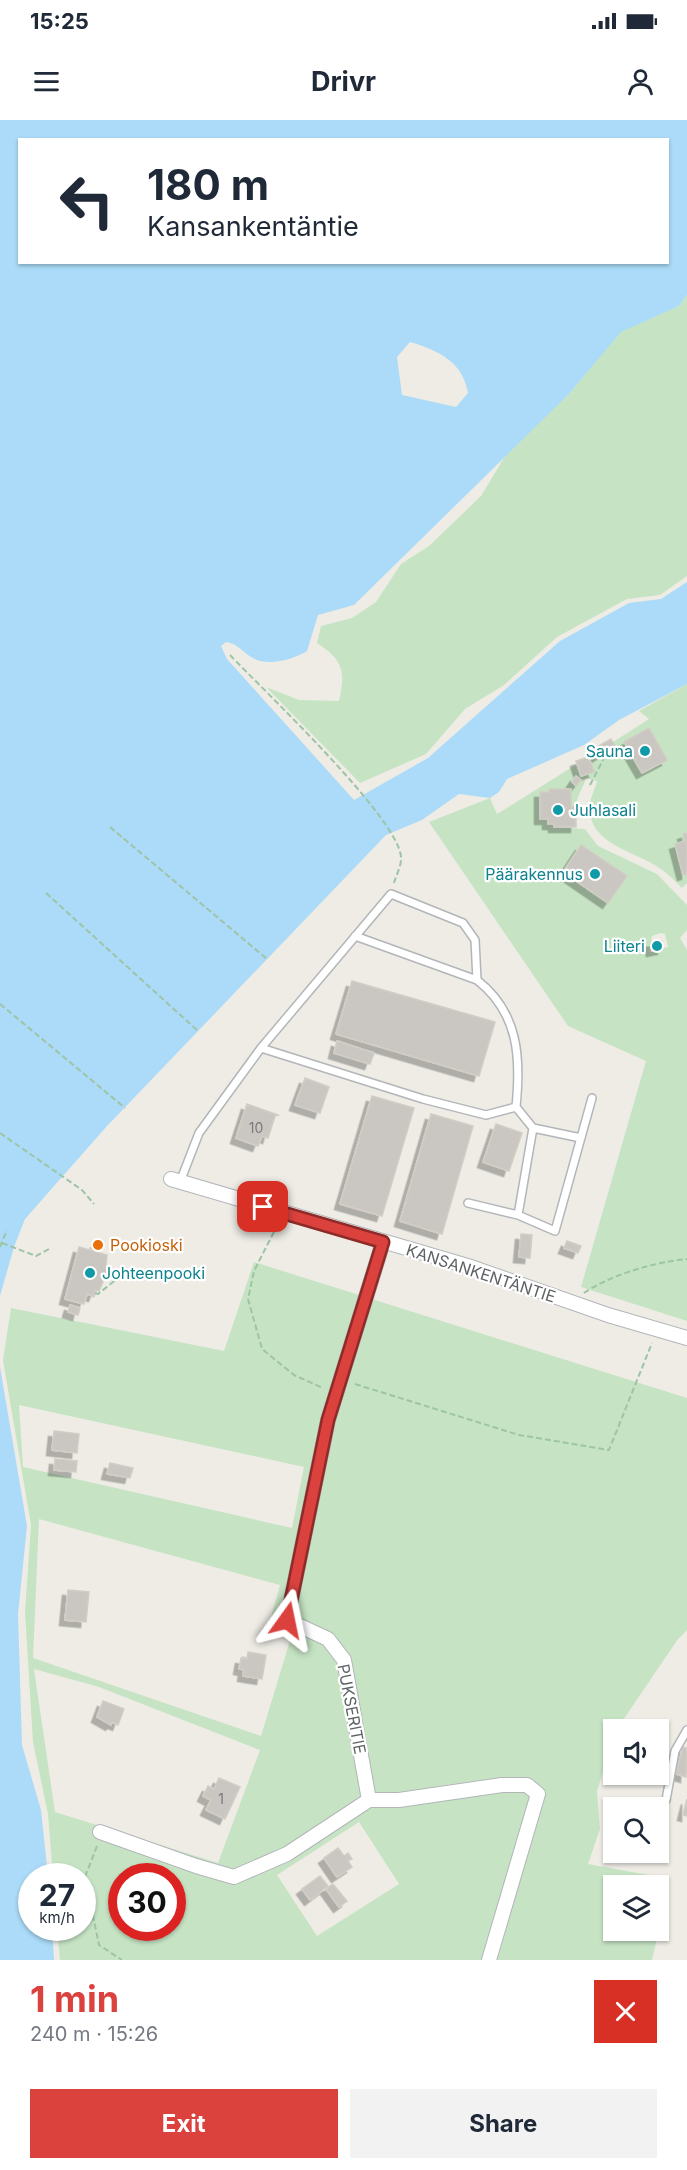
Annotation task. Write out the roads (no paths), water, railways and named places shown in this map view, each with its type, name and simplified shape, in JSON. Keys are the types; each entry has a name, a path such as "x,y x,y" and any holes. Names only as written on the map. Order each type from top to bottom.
{"street":[{"name":"KANSANKENTÄNTIE","path":"176,1180 284,1214 471,1267 568,1301 687,1338"},
{"name":"PUKSERITIE","path":"369,1800 344,1660 328,1639 287,1620 333,1406 383,1242"},
{"path":"103,1833 234,1877 287,1854 369,1800 399,1800 502,1785 527,1785 538,1794 489,1960"}],"lane":[{"path":"176,1180 199,1133 261,1048 391,894 463,923 475,939 477,980"},
{"path":"355,936 477,980 491,992 507,1018 514,1036 520,1070 516,1107 533,1128 581,1138"},
{"path":"261,1048 423,1099 486,1115 516,1107"},
{"path":"468,1203 518,1215 555,1231 592,1098"},
{"path":"518,1215 533,1128"},
{"path":"667,1797 675,1751 687,1730"}],"water":[{"path":"0,120 687,120 687,295 679,306 621,332 569,394 354,605 318,615 307,651 287,659 264,662 251,657 230,643 226,642 221,646 227,659 354,800 428,758 560,641 629,603 661,599 687,582 687,684 619,720 584,745 507,779 499,792 490,798 459,794 422,820 386,835 107,1126 25,1219 14,1247 0,1296","holes":["410,342 448,359 461,373 468,393 456,407 402,395 397,357"]},
{"path":"0,1367 27,1526 18,1614 22,1745 41,1810 47,1863 18,1863 18,1941 53,1941 54,1960 0,1960"}],"place":[{"name":"Sauna","path":"645,751"},
{"name":"Juhlasali","path":"558,810"},
{"name":"Päärakennus","path":"595,874"},
{"name":"Liiteri","path":"657,946"},
{"name":"Pookioski","path":"98,1245"},
{"name":"Johteenpooki","path":"90,1273"}]}
